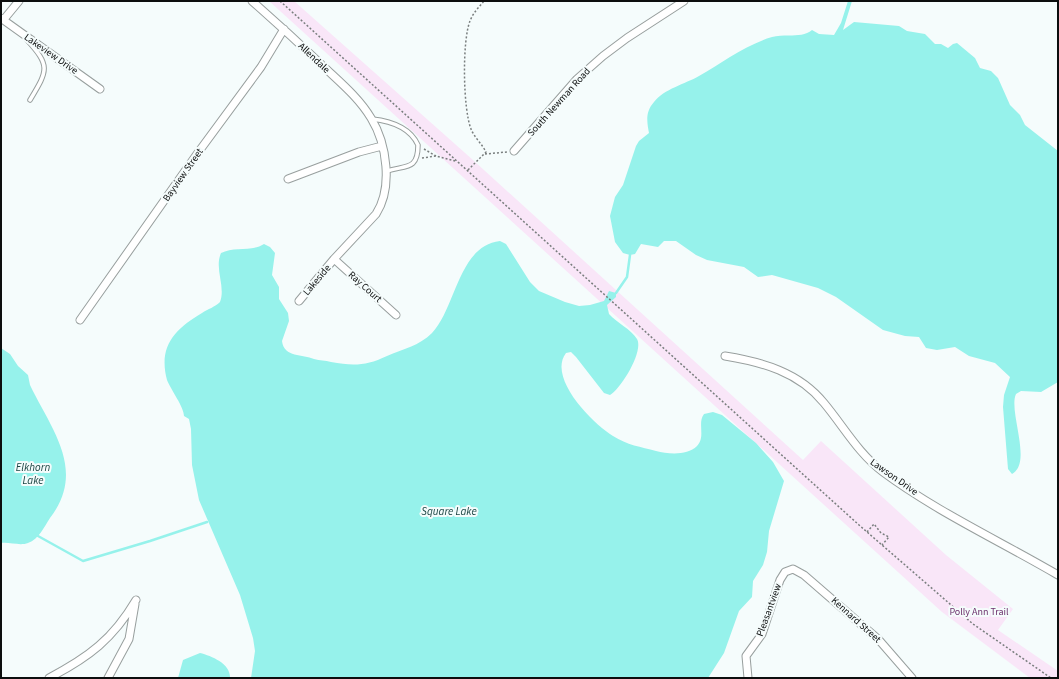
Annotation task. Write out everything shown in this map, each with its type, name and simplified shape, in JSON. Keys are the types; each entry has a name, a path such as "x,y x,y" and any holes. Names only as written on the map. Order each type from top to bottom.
{"street":[{"path":"1,19 5,18 19,1"},
{"name":"Allendale","path":"252,1 356,97 372,119 382,146 387,171"},
{"name":"South Newman Road","path":"514,151 577,79 603,56 627,38 684,1"},
{"name":"Lakeview Drive","path":"1,19 100,89"},
{"name":"Bayview Street","path":"80,320 197,154 262,67 284,29"},
{"path":"288,179 359,152 382,146"},
{"name":"Lakeside","path":"299,301 381,206 386,185 387,171"},
{"name":"Ray Court","path":"334,259 396,315"},
{"name":"Lawson Drive","path":"725,356 775,367 800,381 823,401 855,445 882,471 934,504 1058,575"},
{"name":"Pleasantview","path":"748,678 746,656 762,634 780,580 785,572 793,570"},
{"name":"Kennard Street","path":"793,570 804,575 880,640 912,678"},
{"path":"49,678 79,662 106,641 124,620 136,600 130,638 108,678"}],"lane":[{"path":"17,30 36,50 44,62 45,74 30,100"},
{"path":"372,119 396,124 410,134 418,145 414,163 407,168 387,171"}],"path":[{"path":"280,1 867,532 973,624 1011,652 1051,678"},
{"path":"484,1 470,20 468,29 465,78 468,118 471,129 486,150 485,154"},
{"path":"418,145 436,156 457,161"},
{"path":"467,171 485,154 514,151"},
{"path":"416,158 436,156"},
{"path":"867,532 874,524 876,525 881,533 889,537 882,545"}],"green space":[{"name":"Polly Ann Trail","path":"269,1 294,1 473,160 803,460 821,441 946,555 1013,609 998,630 1058,671 1058,678 1030,678 942,612"}],"water":[{"path":"848,1 852,1 843,30 854,22 899,26 907,31 925,34 935,44 941,44 948,48 957,43 975,58 980,68 991,71 998,78 1010,105 1020,115 1025,125 1058,151 1058,382 1041,392 1021,391 1016,394 1014,402 1020,459 1018,468 1012,474 1008,469 1003,407 1004,395 1010,377 995,363 969,356 955,347 937,350 926,348 919,337 905,336 883,330 836,297 818,288 772,275 758,277 744,267 707,260 696,255 676,241 664,241 658,247 641,244 635,254 630,255 623,253 615,242 610,216 615,197 623,185 636,146 639,141 649,133 647,121 648,113 658,97 669,90 699,76 743,49 762,40 777,36 808,33 812,30 819,34 834,35 841,23"},
{"name":"Square Lake","path":"500,241 506,244 530,282 539,291 579,306 604,301 609,291 616,293 616,297 607,305 609,314 634,335 637,339 638,345 637,352 630,369 620,385 610,395 604,393 571,352 566,353 562,363 563,375 567,387 584,411 604,430 624,442 634,445 666,453 683,453 693,449 700,442 702,418 704,414 713,412 722,415 756,443 773,462 784,481 769,531 767,552 763,565 753,581 752,597 739,611 724,653 708,678 251,678 255,651 253,638 240,595 199,500 192,465 191,429 189,419 184,416 182,408 167,380 165,357 171,340 184,325 220,302 222,290 219,259 221,253 232,250 254,248 264,244 270,247 275,253 272,275 279,287 279,299 288,313 289,321 282,341 286,350 290,353 310,357 316,360 353,364 372,362 416,344 432,333 447,309 466,266 475,254 486,245"},
{"name":"Elkhorn Lake","path":"1,348 10,354 18,366 28,375 30,385 62,450 65,466 65,483 61,500 38,536 25,544 1,543"},
{"path":"200,653 220,661 227,669 230,678 178,678 183,660"}],"waterway":[{"path":"616,293 627,277 630,255"},
{"path":"38,536 83,561 207,522"}]}
